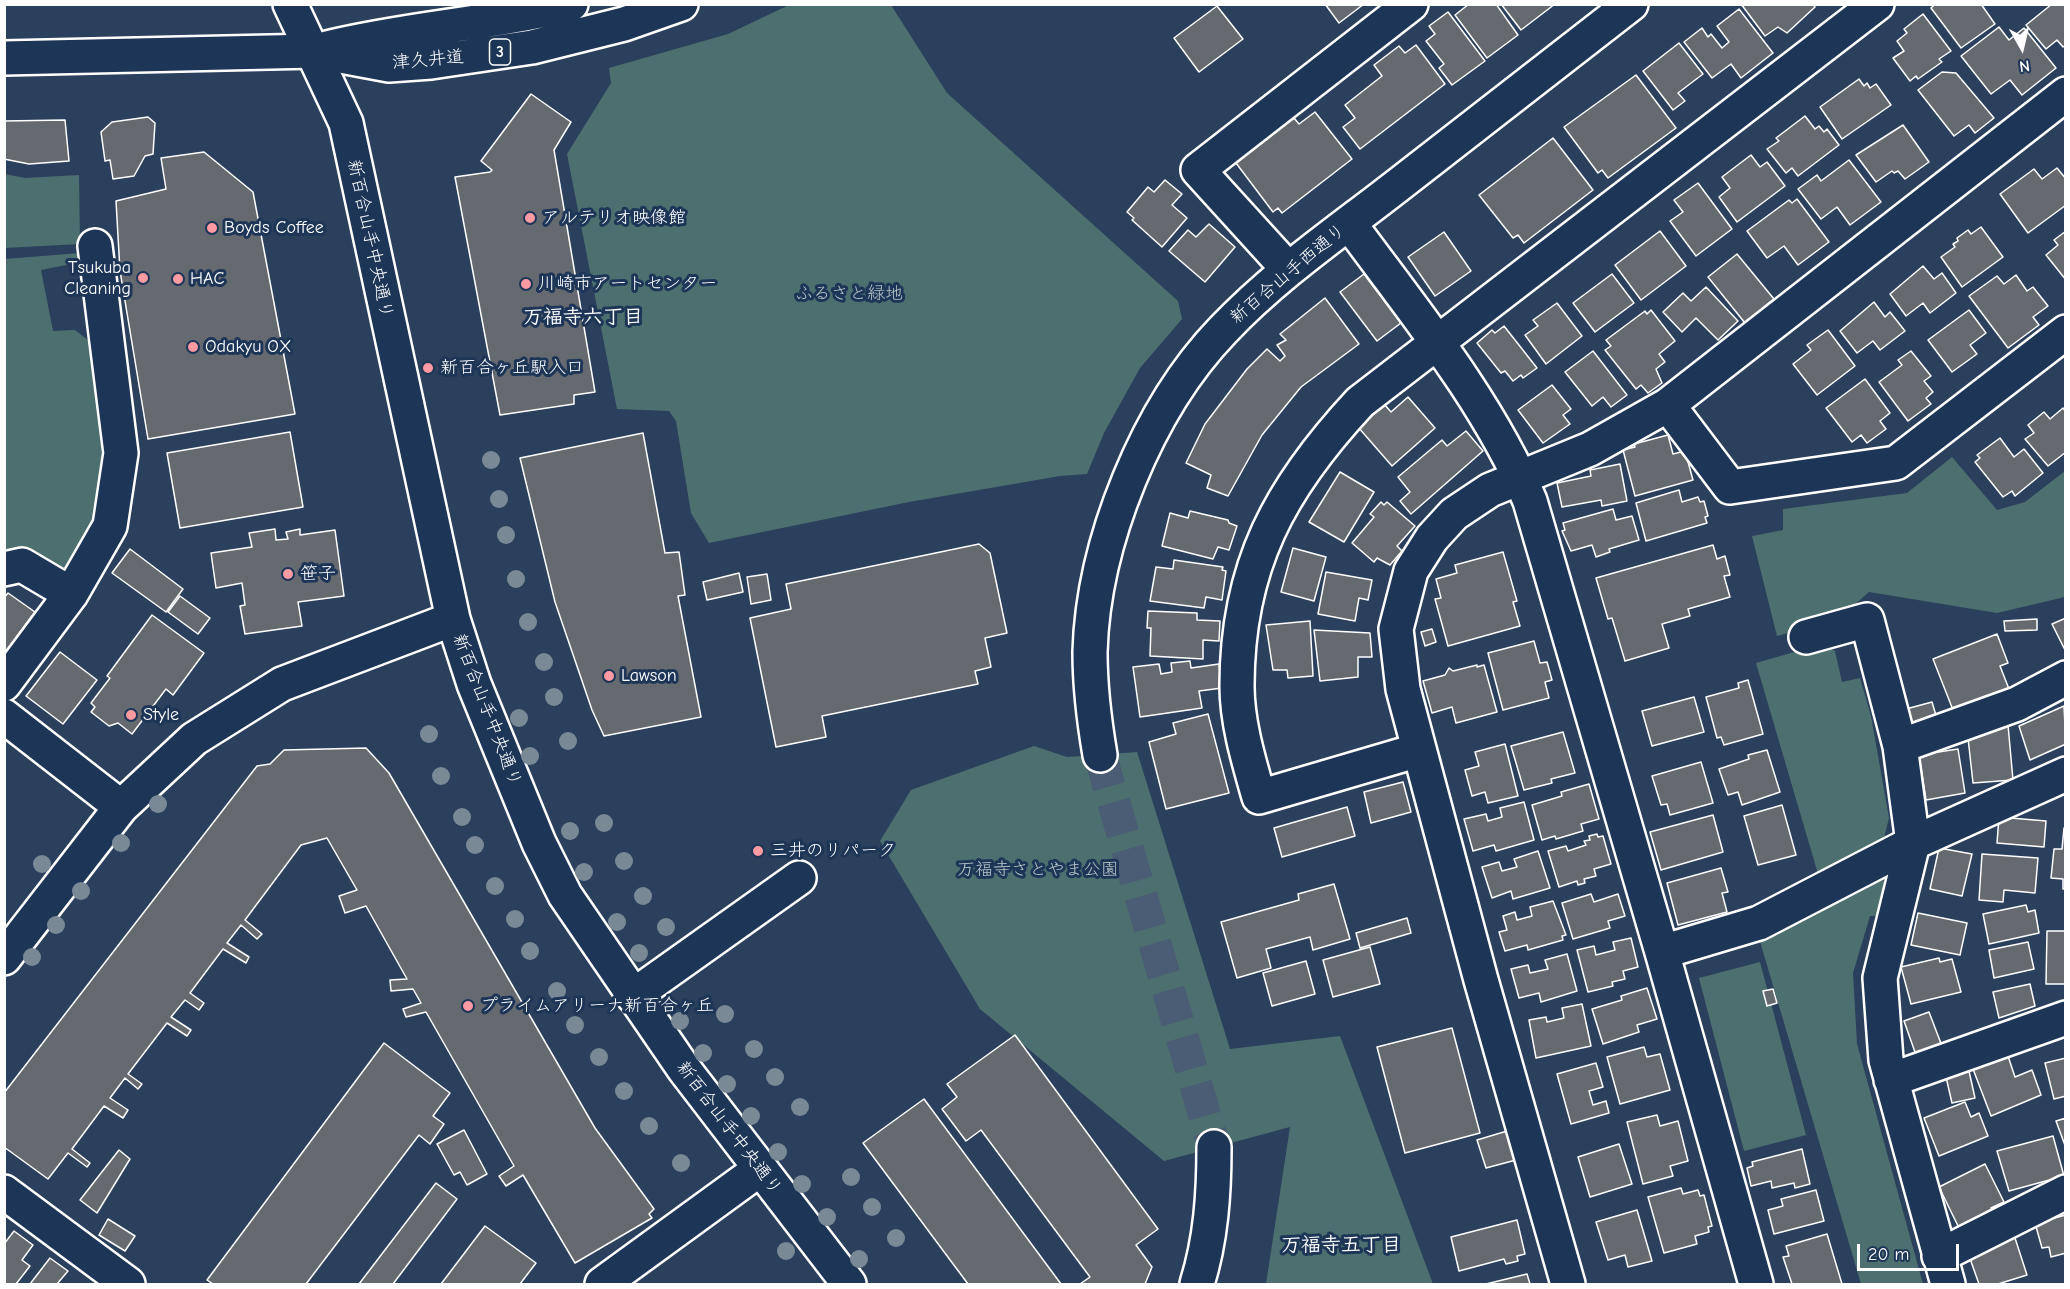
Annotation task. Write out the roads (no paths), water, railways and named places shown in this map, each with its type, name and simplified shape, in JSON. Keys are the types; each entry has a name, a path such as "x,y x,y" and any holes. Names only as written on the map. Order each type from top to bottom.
{"street":[{"name":"新百合山手中央通り","path":"290,4 346,123 453,619 474,684 539,843 565,895 684,1069 849,1284"},
{"name":"津久井道","path":"314,51 379,35 528,15 571,4"},
{"name":"津久井道","path":"4,58 314,51 389,65 431,62 532,47 624,24 681,4"},
{"path":"1288,269 1198,170 1411,4"},
{"name":"新百合山手西通り","path":"1100,755 1092,706 1090,652 1101,570 1123,494 1153,430 1183,381 1222,331 1288,269 1631,4"},
{"path":"1419,750 1259,797 1246,753 1237,688 1241,627 1253,569 1269,525 1297,478 1329,436 1360,402 1877,4"},
{"path":"1568,1284 1480,980 1403,689 1396,629 1411,571 1432,538 1454,514 1490,490 1590,449 1668,405 2066,94"},
{"path":"1348,223 1437,343 1512,459 1530,501 1756,1284"},
{"path":"4,684 71,594 110,526 121,453 95,246"},
{"path":"1668,405 1730,487 1896,463 2066,332"},
{"path":"4,569 22,565 71,594"},
{"path":"4,958 121,807 194,739 282,684 453,619"},
{"path":"1806,637 1867,620 1900,746 1913,843 1880,978 1886,1060 1944,1270 2066,1192"},
{"path":"1900,746 2017,704 2066,678"},
{"path":"4,716 121,807"},
{"path":"1662,952 1759,922 1913,843 2066,774"},
{"path":"633,996 799,878"},
{"path":"1891,1080 2066,1018"},
{"path":"1207,1276 1214,1200 1215,1147"},
{"path":"602,1284 760,1169"},
{"path":"4,1192 128,1284"}],"tunnel":[{"path":"1100,755 1214,1147"}],"place":[{"name":"アルテリオ映像館","path":"530,218"},
{"name":"Boyds Coffee","path":"212,228"},
{"name":"Tsukuba Cleaning","path":"143,278"},
{"name":"HAC","path":"178,279"},
{"name":"川崎市アートセンター","path":"526,284"},
{"name":"Odakyu OX","path":"193,347"},
{"name":"新百合ヶ丘駅入口","path":"428,368"},
{"name":"笹子","path":"288,574"},
{"name":"Lawson","path":"609,676"},
{"name":"Style","path":"131,715"},
{"name":"三井のリパーク","path":"758,851"},
{"name":"プライムアリーナ新百合ヶ丘","path":"468,1006"}],"district":[{"name":"万福寺六丁目","path":"583,317"},
{"name":"万福寺五丁目","path":"1341,1245"}],"park label":[{"name":"ふるさと緑地","path":"849,294"},
{"name":"万福寺さとやま公園","path":"1038,870"}]}
